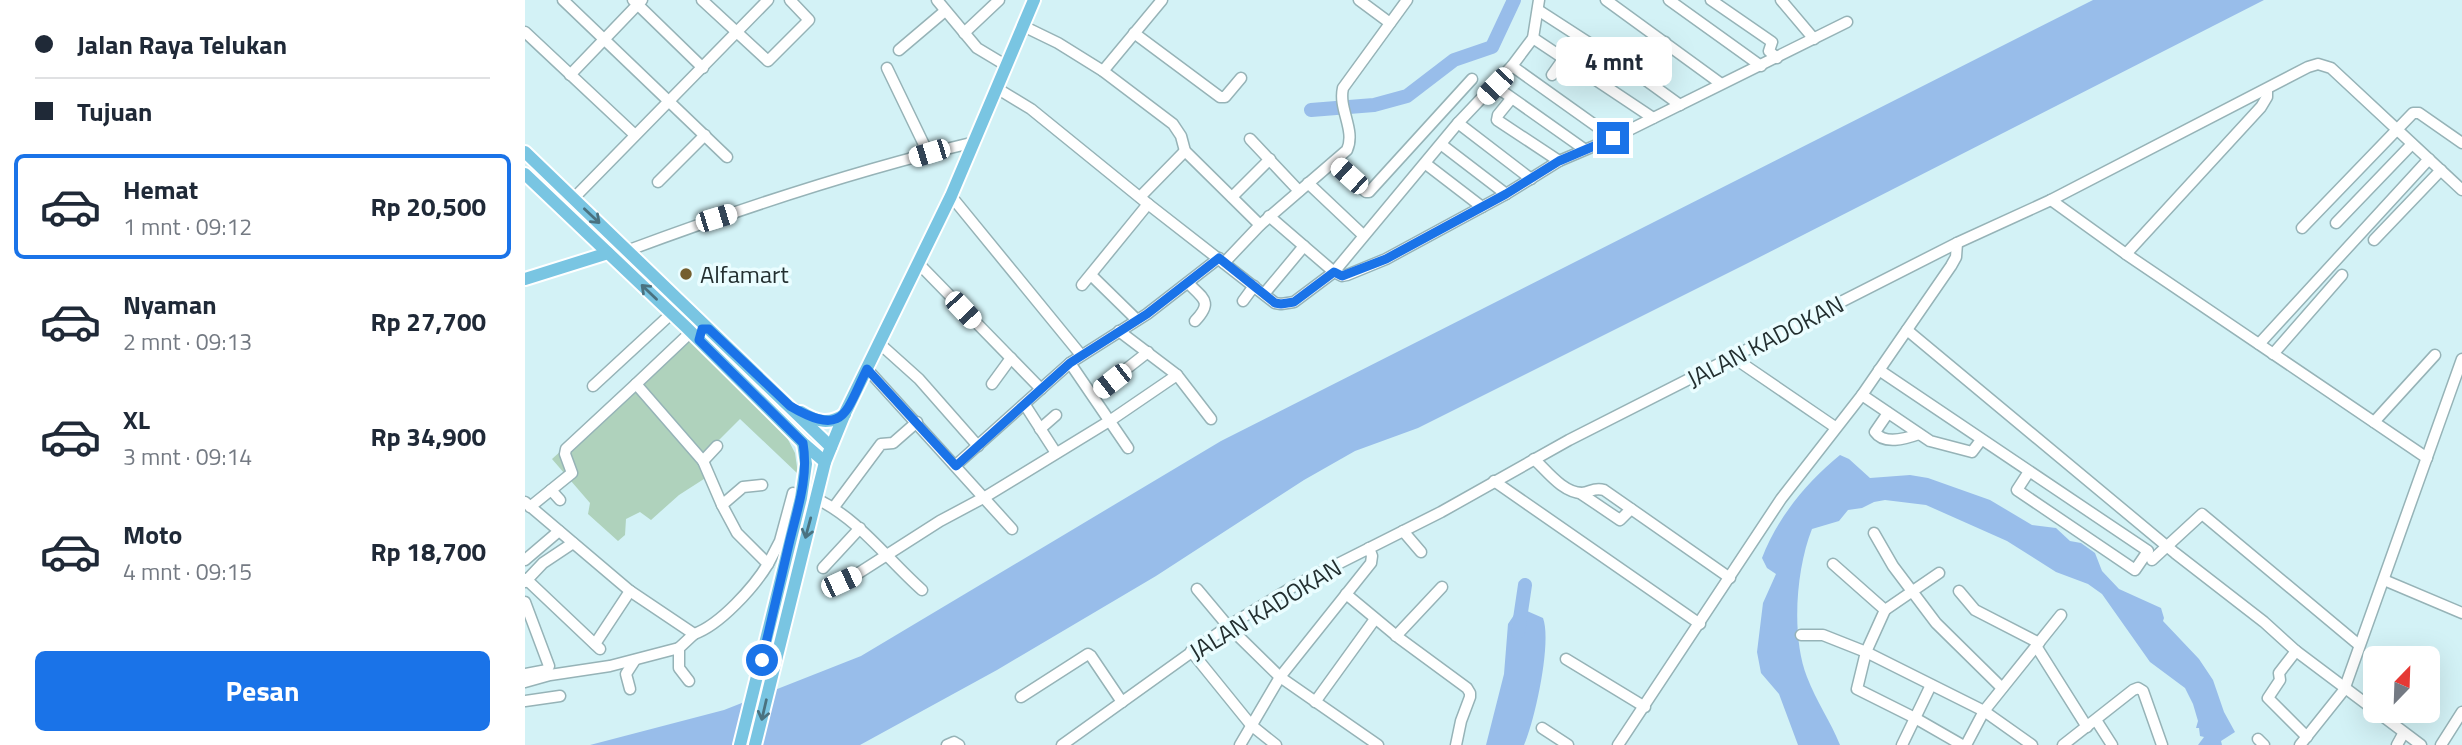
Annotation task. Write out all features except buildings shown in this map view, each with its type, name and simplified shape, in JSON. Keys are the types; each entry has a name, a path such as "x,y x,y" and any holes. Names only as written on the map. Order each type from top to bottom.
{"main road":[{"path":"755,745 825,462 845,413 951,196 1034,0"},
{"path":"525,152 831,447"},
{"path":"525,174 825,462"},
{"path":"525,279 608,253"},
{"path":"692,333 695,315"},
{"path":"692,333 709,329"},
{"path":"790,406 827,422 845,413"},
{"path":"740,745 801,498 806,464 803,443"}],"street":[{"path":"563,0 727,157"},
{"path":"573,198 768,0"},
{"path":"704,1 768,61 809,20 790,0"},
{"path":"937,0 964,33 986,54 1007,66"},
{"path":"964,33 999,0"},
{"path":"1359,0 1390,23"},
{"path":"956,466 1070,363 1137,320 1221,260 1269,216 1334,163 1347,149 1350,135 1342,97 1343,88 1407,0"},
{"path":"1606,0 1720,83"},
{"path":"1669,0 1761,66"},
{"path":"1711,0 1772,42 1769,51 1777,58"},
{"path":"1781,0 1814,39"},
{"path":"1103,71 1159,1"},
{"path":"570,75 638,2 703,68"},
{"path":"998,89 1024,104 1275,303 1287,304 1294,302 1334,272 1458,123 1513,66 1533,38 1539,5 1680,105"},
{"path":"899,50 945,11"},
{"path":"1269,216 1342,276 1386,259 1506,194 1559,161 1613,138 1847,22"},
{"path":"1023,26 1058,43 1103,71 1179,131 1184,147 1260,225"},
{"path":"525,32 635,135"},
{"path":"1134,33 1220,97 1225,97 1241,78"},
{"path":"1533,38 1653,118"},
{"path":"1640,76 1665,42"},
{"path":"1552,75 1564,58"},
{"name":"JALAN KADOKAN","path":"1062,745 1191,651 1296,585 1462,500 1534,459 1957,243 2051,200 2308,67 2318,64 2331,68 2462,190"},
{"path":"1513,66 1613,138"},
{"path":"887,68 929,153"},
{"path":"1334,163 1369,192 1472,79"},
{"path":"1495,86 1584,149"},
{"path":"2126,254 2261,107 2267,97 2267,89"},
{"path":"1511,99 1497,120 1559,161"},
{"path":"2302,228 2416,112 2462,143"},
{"path":"1458,123 1531,179"},
{"path":"658,182 705,135"},
{"path":"1250,139 1299,191"},
{"path":"629,250 716,218 929,153 975,142"},
{"path":"2336,223 2412,144"},
{"path":"1441,145 1506,194"},
{"path":"1082,285 1184,147"},
{"path":"1232,197 1270,159"},
{"path":"2259,344 2428,159"},
{"path":"1426,164 1482,207"},
{"path":"2374,240 2441,170"},
{"path":"1308,183 1363,235"},
{"path":"951,196 1081,355"},
{"path":"2051,200 2427,458"},
{"path":"1618,745 1781,499 1862,395 1951,266 1956,257 1957,243"},
{"path":"1264,294 1304,246"},
{"path":"918,263 1041,389"},
{"path":"1091,275 1137,320"},
{"path":"2273,354 2342,275"},
{"path":"1188,283 1206,305 1205,311 1195,321"},
{"path":"1243,301 1254,286"},
{"path":"593,386 671,314"},
{"path":"1907,330 2344,690 2421,745"},
{"path":"1119,331 1177,375 1211,419"},
{"path":"692,333 566,449 565,454 572,473 527,504 631,591 694,634"},
{"path":"880,344 919,379 978,446"},
{"path":"1093,395 1148,352"},
{"path":"2374,422 2435,355"},
{"path":"992,384 1011,358"},
{"path":"1734,358 1835,427"},
{"path":"2296,651 2279,673 2280,680 2268,698 2304,741 2344,690 2462,359"},
{"path":"1070,363 1128,447"},
{"path":"867,369 1012,529"},
{"path":"1879,370 2028,473 2033,472 2148,551 2135,570 2017,490 2028,473"},
{"path":"828,589 854,576 940,520 985,497 1111,420 1177,375"},
{"path":"636,384 703,461 737,533 768,564"},
{"path":"1862,395 1935,444 1970,452 1981,440"},
{"path":"1025,405 1056,453"},
{"path":"1888,413 1875,432 1880,439 1919,434"},
{"path":"1041,429 1056,415"},
{"path":"834,507 881,444 893,443 916,422"},
{"path":"703,461 717,446"},
{"path":"1534,459 1567,488 1620,520 1631,509"},
{"path":"1494,481 1700,624"},
{"path":"722,505 743,486 762,485"},
{"path":"1579,493 1599,488 1730,578"},
{"path":"551,490 560,500"},
{"path":"525,682 635,660 679,648 694,634 712,626 760,576 768,564 780,541 793,493"},
{"path":"815,498 834,507 860,528 922,590"},
{"path":"2152,560 2198,516 2203,515 2359,645"},
{"path":"823,568 860,528"},
{"path":"525,560 559,531"},
{"path":"1403,531 1421,552"},
{"path":"1874,533 1893,566 1936,623 2002,688"},
{"path":"573,543 543,563 526,581 597,647 631,591"},
{"path":"1240,745 1280,677 1371,564 1369,548"},
{"path":"1833,564 1885,610"},
{"path":"1939,573 1885,610 1866,652 1857,689 1964,745 1984,711 2061,615"},
{"path":"2384,580 2462,613"},
{"path":"1397,636 1442,587"},
{"path":"1197,589 1228,626 1280,677 1378,745"},
{"path":"1959,591 1975,610 2038,644 2087,727"},
{"path":"1346,594 1470,693 1456,745"},
{"path":"525,602 528,621 549,666 547,670 525,674"},
{"path":"1315,702 1375,619"},
{"path":"1801,635 1823,635 1866,652 1984,711 2032,745"},
{"path":"679,648 679,668 689,681"},
{"path":"1191,651 1251,725 1276,745"},
{"path":"1021,698 1088,654 1122,702"},
{"path":"1566,659 1645,707"},
{"path":"631,689 626,674 635,660"},
{"path":"1902,745 1931,685"},
{"path":"2063,745 2138,688 2143,691 2162,745"},
{"path":"525,701 561,695"},
{"path":"2441,745 2462,712"},
{"path":"2097,720 2112,745"},
{"path":"1542,728 1569,745"},
{"path":"2397,745 2403,734"},
{"path":"947,745 954,742 959,745"}],"green space":[{"path":"685,335 781,426 795,453 798,474 740,419 705,454 637,381"},
{"path":"634,385 695,453 707,477 679,495 651,520 640,512 626,519 625,535 618,541 588,514 590,503 552,459"}],"water":[{"path":"2093,0 2264,0 1418,428 1355,451 1304,480 1156,576 997,670 860,745 590,745 724,710 861,656 1221,441"},
{"path":"1840,455 1849,459 1870,478 1910,475 1928,478 1990,500 2032,525 2056,528 2070,541 2081,543 2095,553 2102,571 2119,589 2161,608 2163,621 2199,659 2213,680 2224,712 2235,732 2221,741 2222,745 2198,745 2204,737 2200,736 2199,728 2196,728 2198,721 2185,688 2150,662 2102,594 2088,584 2056,572 2007,541 1926,505 1885,500 1848,510 1839,521 1812,529 1799,583 1799,642 1807,677 1840,745 1798,745 1779,694 1761,673 1757,652 1763,603 1776,574 1767,568 1762,558 1776,529 1794,502"},
{"path":"1527,611 1543,618 1545,629 1541,681 1528,733 1524,745 1486,745 1504,674 1508,624 1514,615"}],"waterway":[{"path":"1311,110 1374,105 1407,96 1454,60 1492,47 1514,0"},
{"path":"1518,632 1525,585"}],"place":[{"name":"Alfamart","path":"686,274"}],"route":[{"path":"762,660 801,498 806,464 803,443 699,340 702,329 709,329 790,406 823,421 830,422 845,413 867,369 956,466 1070,363 1147,314 1219,258 1275,303 1294,302 1334,272 1347,275 1386,259 1506,194 1559,161 1613,138"}]}
